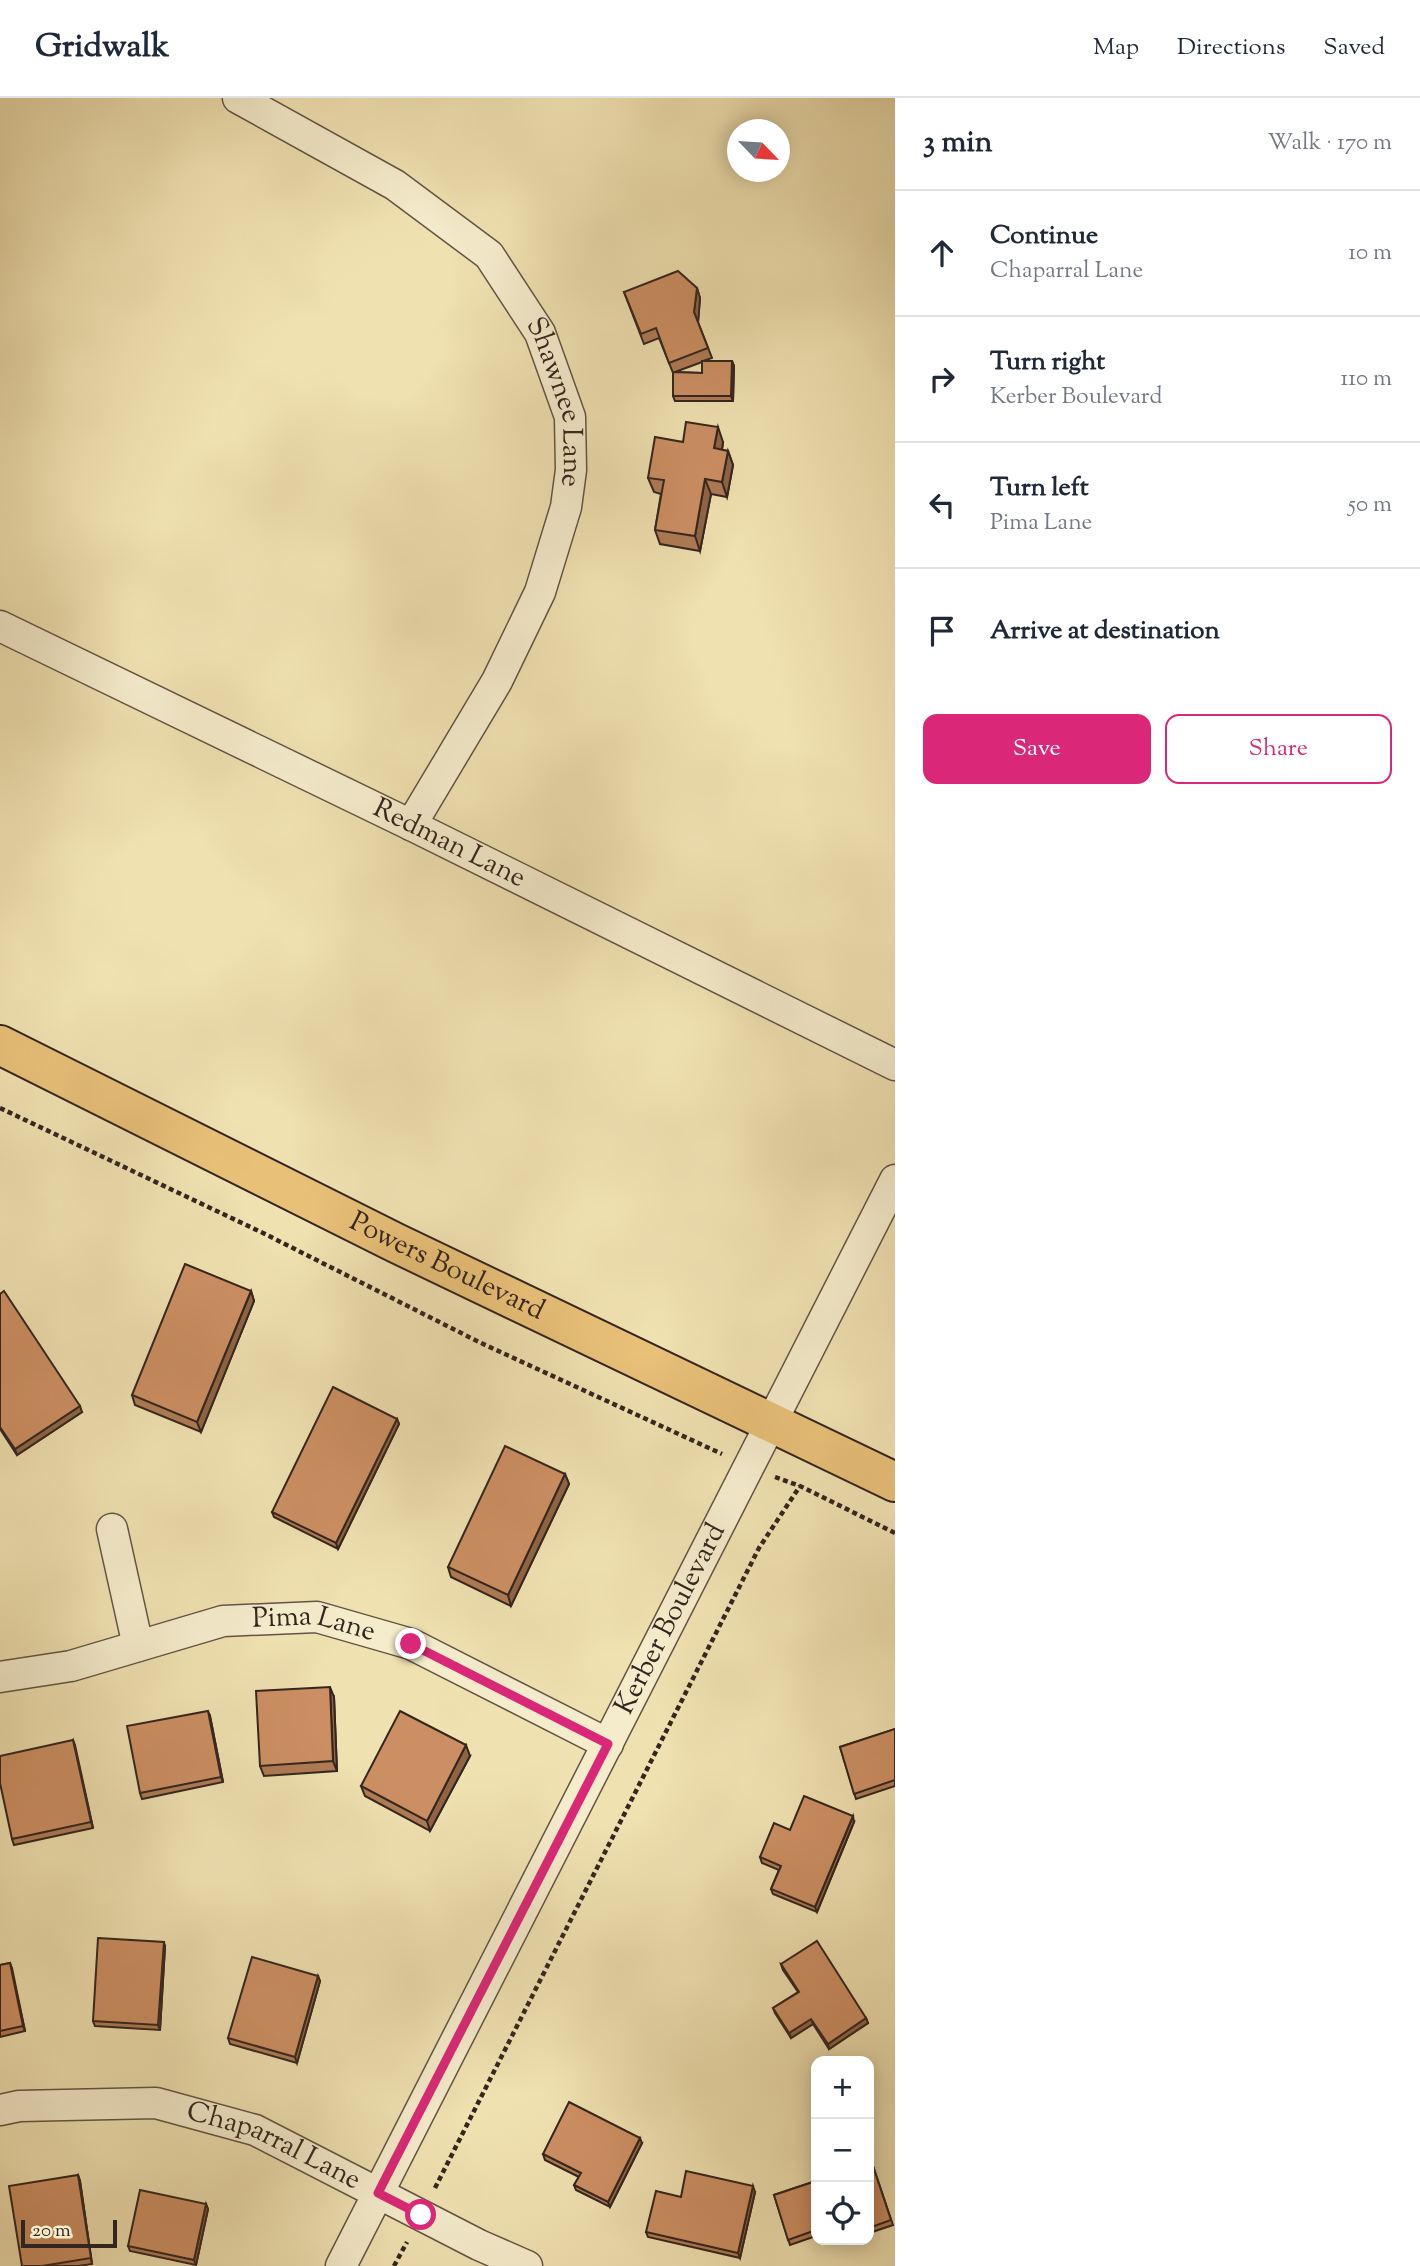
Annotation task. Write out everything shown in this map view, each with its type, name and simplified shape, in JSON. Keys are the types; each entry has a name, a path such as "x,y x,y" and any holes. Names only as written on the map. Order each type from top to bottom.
{"main road":[{"name":"Powers Boulevard","path":"0,1045 396,1243 895,1482"}],"street":[{"name":"Shawnee Lane","path":"238,98 395,185 489,255 540,333 570,417 571,470 566,508 540,592 496,681 411,825"},
{"name":"Redman Lane","path":"0,626 411,825 895,1065"},
{"name":"Kerber Boulevard","path":"341,2266 895,1180"},
{"path":"112,1529 138,1646"},
{"name":"Pima Lane","path":"0,1677 71,1666 223,1621 317,1617 411,1644 608,1744"},
{"name":"Chaparral Lane","path":"0,2110 19,2106 156,2103 255,2130 479,2245 527,2266"}],"path":[{"path":"0,1108 263,1233 481,1343 750,1467 800,1486 895,1533"},
{"path":"394,2266 759,1548 800,1486"}],"building":[{"path":"678,271 697,288 694,312 708,348 669,363 656,328 641,334 624,292"},
{"path":"702,361 732,361 731,396 673,396 673,372 702,373"},
{"path":"686,422 718,427 714,448 728,451 722,482 705,479 695,536 655,530 664,480 648,478 655,437 683,442"},
{"path":"185,1264 251,1291 197,1422 132,1395"},
{"path":"4,1291 80,1406 15,1449 0,1427 0,1294"},
{"path":"333,1387 397,1419 336,1543 272,1512"},
{"path":"505,1446 565,1474 508,1595 448,1567"},
{"path":"330,1687 333,1761 260,1766 256,1691"},
{"path":"208,1711 221,1777 140,1793 127,1726"},
{"path":"400,1711 466,1745 427,1821 361,1786"},
{"path":"895,1729 895,1780 854,1794 840,1747"},
{"path":"73,1740 91,1822 12,1839 0,1783 0,1756"},
{"path":"804,1796 853,1816 815,1907 771,1889 781,1866 760,1857 774,1823 790,1830"},
{"path":"98,1938 164,1942 158,2025 93,2021"},
{"path":"817,1941 866,2018 828,2044 811,2019 789,2033 773,2008 799,1992 781,1964"},
{"path":"252,1957 318,1976 295,2057 228,2038"},
{"path":"10,1963 23,2026 0,2031 0,1965"},
{"path":"569,2102 640,2138 608,2202 574,2185 581,2173 543,2154"},
{"path":"874,2169 891,2220 874,2226"},
{"path":"686,2171 753,2186 738,2253 646,2232 656,2191 681,2197"},
{"path":"78,2175 91,2258 42,2266 22,2266 9,2186"},
{"path":"811,2183 811,2232 788,2240 774,2195"},
{"path":"140,2190 206,2204 194,2260 128,2246"}],"route":[{"path":"411,1644 608,1744 378,2193 421,2215"}]}
